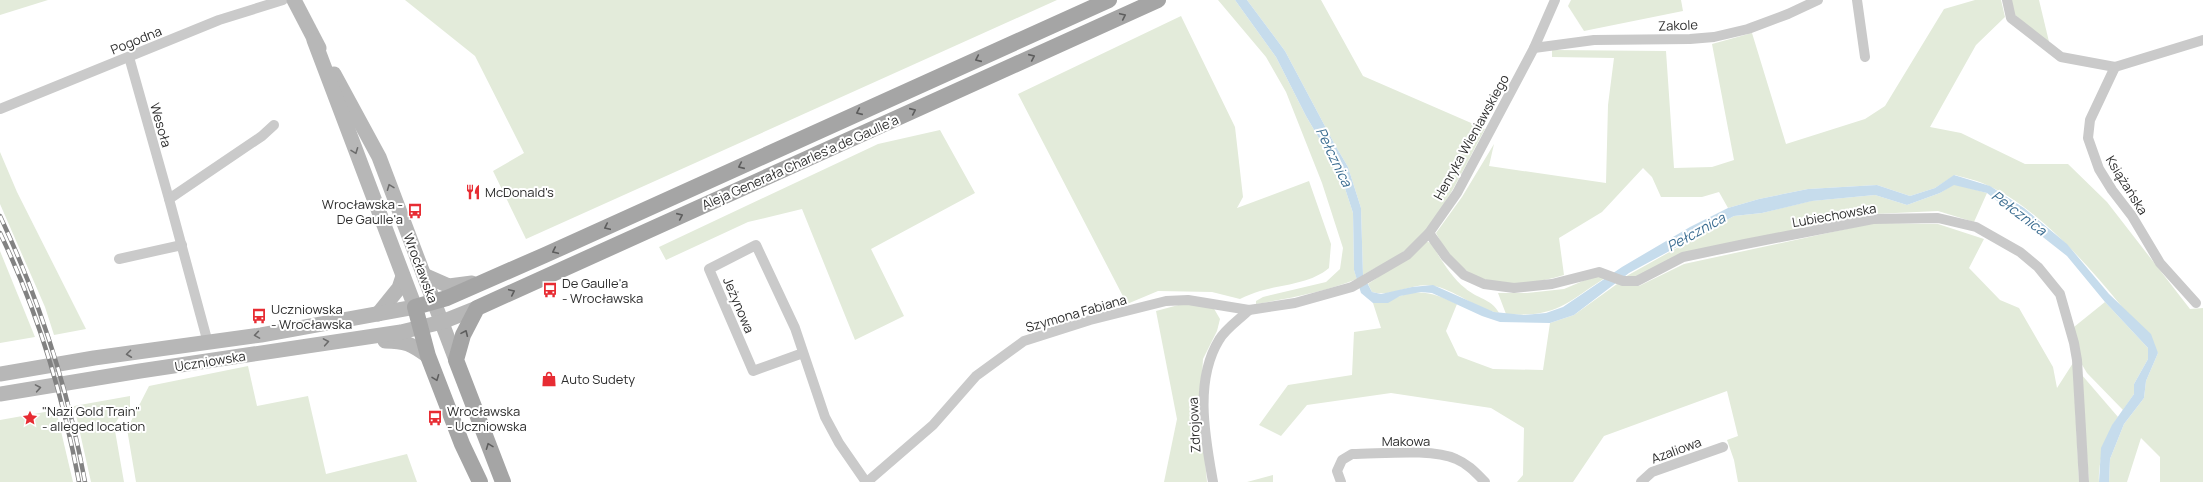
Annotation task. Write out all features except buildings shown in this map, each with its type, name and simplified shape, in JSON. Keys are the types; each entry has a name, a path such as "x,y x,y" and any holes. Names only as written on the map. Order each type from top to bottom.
{"main road":[{"name":"Wrocławska","path":"294,0 314,40 367,132 379,157 503,482"},
{"name":"Aleja Generała Charles'a de Gaulle'a","path":"415,307 434,302 486,281 1109,0"},
{"name":"Aleja Generała Charles'a de Gaulle'a","path":"421,327 442,322 477,308 1158,0"},
{"name":"Wrocławska","path":"314,40 415,307 428,356 462,444 480,482"},
{"path":"636,213 644,232"},
{"path":"424,275 443,284 454,287 486,281"},
{"path":"378,314 399,288 403,276"},
{"name":"Uczniowska","path":"0,374 94,358 208,343 415,307"},
{"path":"456,360 463,336 477,308"},
{"name":"Uczniowska","path":"0,394 362,338 421,327"},
{"path":"362,338 403,341 428,356"}],"street":[{"name":"Pogodna","path":"0,109 218,20 283,0"},
{"name":"Henryka Wieniawskiego","path":"1249,310 1295,303 1352,287 1407,255 1429,233 1457,193 1534,48 1555,0"},
{"name":"Zakole","path":"1534,48 1594,40 1690,39 1714,37 1748,29 1788,14 1818,0"},
{"path":"1857,0 1865,57"},
{"path":"2007,0 2011,18 2061,57 2115,67 2203,40"},
{"name":"Wesoła","path":"129,57 208,343"},
{"name":"Książańska","path":"2115,67 2090,120 2088,138 2100,169 2112,190 2132,216 2160,263 2196,303"},
{"path":"169,200 262,136 274,125"},
{"name":"Lubiechowska","path":"1429,233 1446,257 1464,275 1484,284 1514,288 1552,284 1599,272 1623,281 1637,281 1683,257 1873,219 1938,218 1976,228 2020,252 2038,267 2060,294 2074,343 2077,360 2084,482"},
{"path":"119,259 182,245"},
{"name":"Jeżynowa","path":"803,353 753,371 709,269 756,245 794,328 803,353 825,417 839,443 866,482"},
{"name":"Szymona Fabiana","path":"866,482 933,425 976,376 1024,341 1090,320 1166,301 1188,300 1249,310"},
{"name":"Zdrojowa","path":"1213,482 1204,410 1207,362 1219,338 1249,310"},
{"name":"Azaliowa","path":"1641,482 1652,472 1723,447"},
{"name":"Makowa","path":"1341,482 1337,471 1342,460 1352,454 1443,454 1458,459 1471,468 1485,482"}],"green space":[{"path":"0,0 48,0 0,15"},
{"path":"405,0 1057,0 526,239 493,171 524,153 475,56"},
{"path":"1218,0 1235,0 1276,57 1306,116 1341,176 1353,213 1354,270 1357,279 1320,291 1256,304 1256,301 1263,297 1326,282 1340,269 1343,248 1322,183 1286,92 1266,57"},
{"path":"1247,0 1321,0 1363,76 1485,129 1450,195 1428,227 1403,252 1363,275 1361,208 1348,167 1285,51"},
{"path":"1571,0 1681,0 1683,11 1584,31 1568,6"},
{"path":"1975,0 2001,0 2005,17 1976,45 1930,127 1961,133 2025,164 2068,164 2107,202 2190,309 2203,308 2203,482 2160,482 2160,457 2141,438 2127,482 2109,482 2110,459 2124,424 2144,398 2146,381 2158,353 2103,284 2059,237 2013,199 1977,181 1955,175 1935,188 1910,196 1877,185 1808,189 1759,199 1728,208 1719,192 1702,197 1661,197 1652,177 1643,168 1602,212 1559,238 1564,275 1534,282 1502,283 1473,275 1460,266 1449,254 1436,233 1462,197 1494,144 1489,166 1606,183 1608,105 1614,58 1552,57 1552,50 1666,51 1674,168 1712,167 1734,160 1712,44 1752,33 1786,144 1865,119 1885,106 1944,9"},
{"path":"2010,0 2039,0 2050,46 2013,13"},
{"path":"1181,16 1235,127 1243,197 1237,208 1309,181 1331,244 1329,268 1322,273 1296,283 1260,291 1240,299 1212,292 1158,291 1127,304 1018,94"},
{"path":"940,130 975,193 871,249 904,316 855,340 802,209 748,222 666,260 659,247 878,144"},
{"path":"0,152 17,192 86,329 54,335 45,307 0,204"},
{"path":"1954,184 1987,193 1974,222 1938,211 1874,214 1744,240 1637,277 1623,278 1734,216 1762,213 1811,201 1875,195 1907,205 1940,193"},
{"path":"1874,223 1938,224 1984,239 1969,268 2000,300 2019,308 2053,367 2057,388 2073,363 2079,482 1738,482 1734,460 1727,440 1738,436 1727,391 1604,436 1573,482 1517,482 1523,475 1524,428 1491,408 1391,393 1307,405 1281,436 1259,425 1288,385 1352,375 1354,332 1381,328 1373,303 1384,302 1408,294 1423,293 1436,295 1457,304 1446,331 1458,356 1493,369 1543,370 1550,323 1574,315 1617,284 1639,286 1684,264"},
{"path":"1425,241 1431,243 1446,267 1460,284 1470,292 1488,301 1499,313 1482,308 1448,291 1433,286 1417,286 1387,293 1372,292 1368,284 1408,257"},
{"path":"0,251 35,337 0,343"},
{"path":"1597,275 1605,278 1560,307 1537,314 1506,314 1498,293 1527,293 1564,289"},
{"path":"2105,302 2148,348 2148,359 2134,384 2134,394 2123,410 2087,373 2081,363 2074,327"},
{"path":"1186,303 1213,307 1220,319 1217,331 1203,359 1200,408 1207,482 1164,482 1177,419 1156,311"},
{"path":"248,366 257,406 308,396 326,474 407,454 417,482 136,482 127,429 149,386"},
{"path":"2081,374 2118,417 2106,439 2101,457 2099,482 2089,482"},
{"path":"130,396 130,407 122,413 114,425 124,482 91,482 74,406"},
{"path":"56,410 73,482 0,482 0,420"},
{"path":"1273,475 1273,482 1247,482"}],"water":[{"name":"Pełcznica","path":"1235,0 1247,0 1285,51 1348,167 1361,208 1363,275 1372,292 1381,294 1412,287 1433,285 1494,312 1524,315 1546,313 1563,307 1622,267 1690,227 1728,208 1759,199 1808,189 1877,185 1910,196 1935,188 1954,175 1990,186 2024,208 2067,244 2109,294 2151,334 2158,353 2146,381 2144,398 2124,424 2110,459 2109,482 2099,482 2101,448 2112,425 2134,394 2134,384 2148,359 2148,348 2105,302 2067,256 1987,193 1954,185 1940,193 1907,205 1875,195 1812,201 1762,213 1734,216 1629,273 1574,315 1550,323 1500,322 1482,316 1432,293 1421,292 1400,296 1388,303 1373,303 1361,293 1354,270 1353,213 1341,176 1306,116 1276,57"}],"railway":[{"path":"0,216 28,280 51,346 70,413 85,482"},
{"path":"0,233 26,293 48,355 73,450 79,482"}],"place":[{"name":"McDonald's","path":"473,192"},
{"name":"Wrocławska - De Gaulle'a","path":"415,211"},
{"name":"De Gaulle'a - Wrocławska","path":"550,290"},
{"name":"Uczniowska - Wrocławska","path":"259,316"},
{"name":"Auto Sudety","path":"549,379"},
{"name":"\"Nazi Gold Train\" - alleged location","path":"30,418"},
{"name":"Wrocławska - Uczniowska","path":"435,418"}]}
